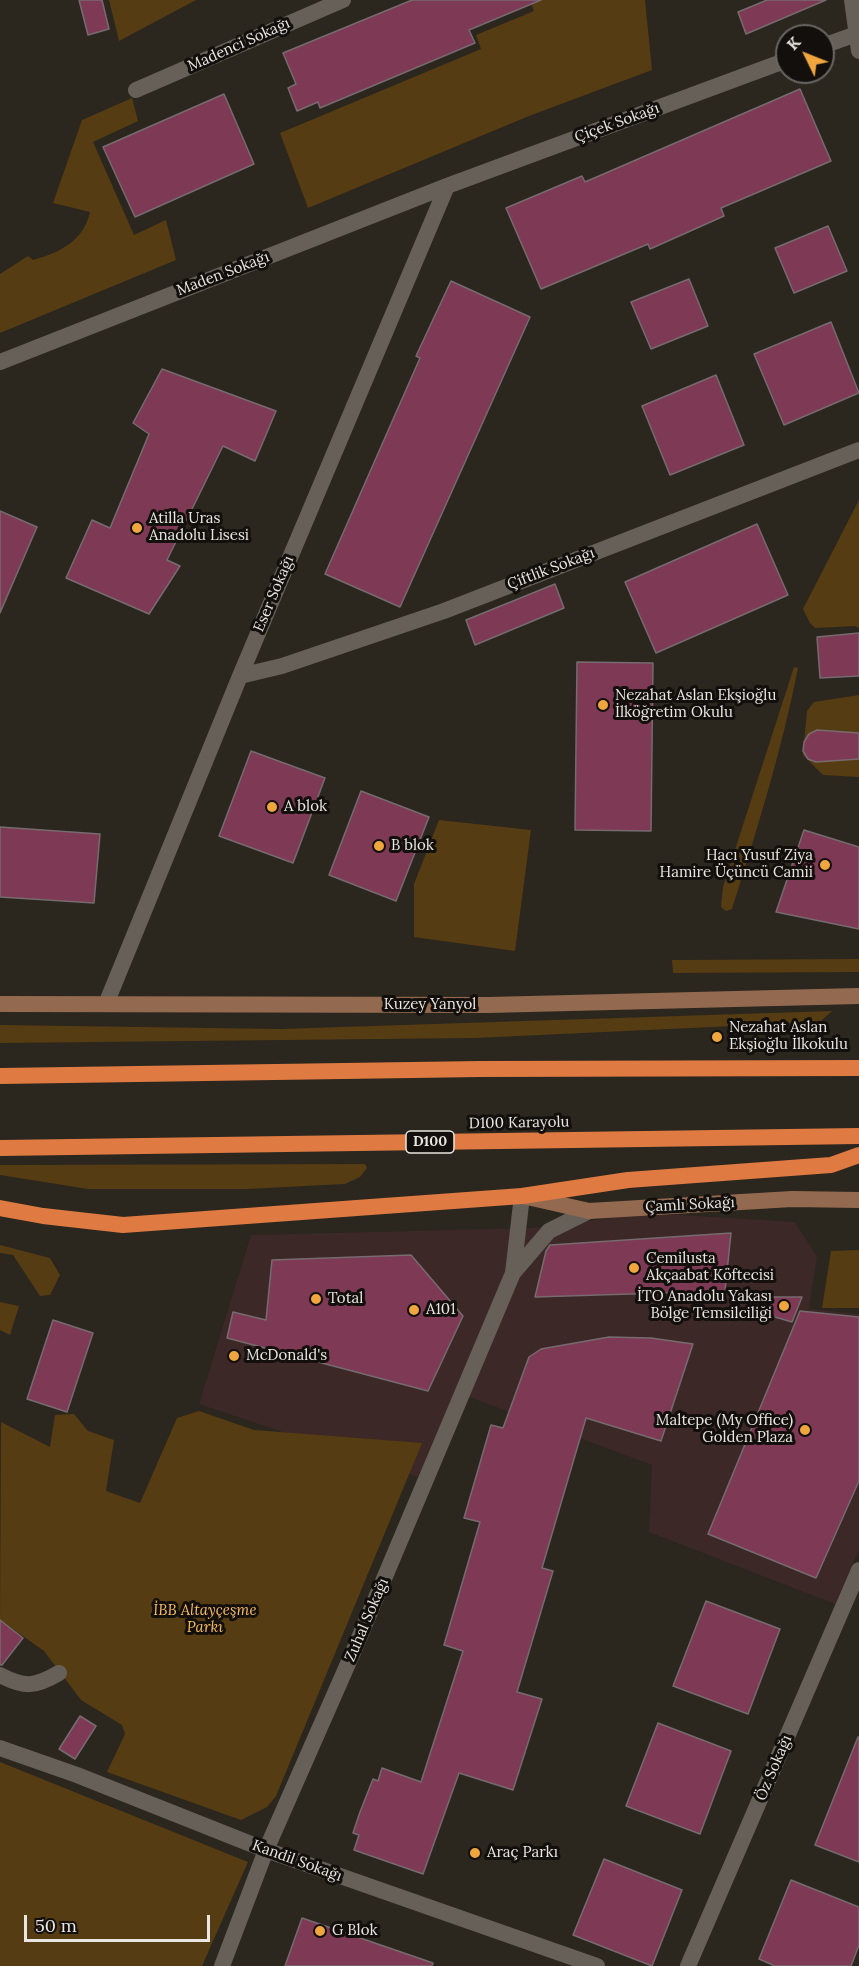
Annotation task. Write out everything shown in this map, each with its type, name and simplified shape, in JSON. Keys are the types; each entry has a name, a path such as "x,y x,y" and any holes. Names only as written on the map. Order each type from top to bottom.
{"highway":[{"path":"0,1076 505,1069 859,1068"},
{"name":"D100 Karayolu","path":"0,1148 859,1136"},
{"path":"0,1208 43,1216 123,1225 522,1196 628,1180 831,1165 859,1155"}],"main road":[{"name":"Kuzey Yanyol","path":"0,1004 488,1005 859,996"},
{"name":"Çamlı Sokağı","path":"522,1196 589,1211 792,1199 859,1200"}],"street":[{"name":"Madenci Sokağı","path":"136,90 343,0"},
{"path":"852,0 859,51"},
{"path":"835,42 858,33"},
{"name":"Çiçek Sokağı","path":"447,186 775,64"},
{"name":"Maden Sokağı","path":"0,362 447,186"},
{"name":"Eser Sokağı","path":"106,1004 240,676 447,186"},
{"name":"Çiftlik Sokağı","path":"240,676 282,666 444,611 859,450"},
{"name":"Zuhal Sokağı","path":"222,1966 266,1850 359,1639 513,1273 522,1196"},
{"name":"Zuhal Sokağı","path":"513,1273 549,1231 589,1211"},
{"name":"Öz Sokağı","path":"688,1966 859,1570"},
{"path":"0,1675 23,1685 37,1685 59,1673"},
{"name":"Kandil Sokağı","path":"0,1748 77,1775 266,1850 597,1966"}],"shaded area":[{"path":"648,1213 795,1222 817,1257 809,1309 859,1314 859,1549 835,1604 649,1532 652,1465 456,1392 418,1477 199,1404 251,1235 533,1228"}],"green space":[{"path":"109,0 196,0 119,41"},
{"path":"530,0 645,0 652,70 529,116 308,208 280,133 481,49 476,35 534,11"},
{"path":"132,98 138,121 93,142 134,235 166,220 176,260 0,333 0,274 28,256 33,260 61,249 76,238 87,222 90,212 53,203 82,120"},
{"path":"859,500 859,628 855,626 815,628 803,609"},
{"path":"794,667 798,668 792,699 768,789 732,909 726,911 721,907 723,887"},
{"path":"859,695 859,777 823,775 803,755 807,711 814,702"},
{"path":"439,820 531,830 515,951 414,937 414,884"},
{"path":"859,959 859,972 673,973 672,960"},
{"path":"832,1011 820,1022 475,1038 0,1043 0,1025 280,1029"},
{"path":"365,1164 367,1168 360,1177 345,1184 247,1189 88,1189 0,1175 0,1165"},
{"path":"0,1245 50,1258 60,1275 50,1295 40,1296 13,1255 0,1253"},
{"path":"859,1250 859,1308 822,1308 831,1251"},
{"path":"0,1302 19,1306 10,1335 0,1330"},
{"name":"İBB Altayçeşme Parkı","path":"199,1411 254,1430 422,1443 276,1796 267,1807 241,1820 107,1772 125,1734 122,1725 81,1700 44,1651 0,1620 1,1422 50,1447 55,1415 74,1414 88,1431 114,1440 106,1491 140,1503 177,1418"},
{"path":"0,1762 248,1862 202,1966 0,1966"}],"building":[{"path":"79,0 102,0 109,29 88,35"},
{"path":"412,0 541,0 469,30 475,43 320,108 318,102 297,111 288,88 296,84 283,53"},
{"path":"767,0 826,0 746,34 738,12"},
{"path":"800,89 831,161 721,208 724,216 650,249 648,244 541,289 506,208 582,176 585,182"},
{"path":"224,94 254,164 135,217 103,147"},
{"path":"828,226 847,271 794,293 775,248"},
{"path":"689,279 708,326 651,349 631,302"},
{"path":"451,281 530,317 400,607 325,574 420,358 416,356"},
{"path":"831,322 859,393 784,425 754,354"},
{"path":"162,369 276,411 255,461 223,446 167,560 180,566 149,614 66,578 92,520 110,528 149,434 133,423"},
{"path":"716,375 744,445 670,475 642,406"},
{"path":"0,511 37,527 0,613"},
{"path":"757,524 788,595 656,653 625,582"},
{"path":"555,584 564,608 475,645 466,620"},
{"path":"859,633 859,676 820,678 817,637"},
{"path":"577,662 653,663 651,831 575,830"},
{"path":"817,730 859,733 859,759 816,762 808,759 803,751 804,742 809,734"},
{"name":"A blok","path":"251,751 325,778 293,863 219,836"},
{"name":"B blok","path":"361,791 429,817 396,901 329,875"},
{"path":"0,827 100,834 94,903 0,897"},
{"name":"Hacı Yusuf Ziya Hamire Üçüncü Camii","path":"804,830 859,847 859,929 776,912"},
{"name":"Cemilusta Akçaabat Köftecisi","path":"731,1233 725,1291 535,1297 546,1251 550,1245"},
{"path":"411,1255 463,1316 428,1391 227,1338 233,1312 266,1320 272,1260"},
{"name":"İTO Anadolu Yakası Bölge Temsilciliği","path":"773,1297 802,1297 792,1322 768,1315"},
{"name":"Maltepe (My Office) Golden Plaza","path":"800,1311 859,1317 859,1481 816,1578 708,1534"},
{"path":"53,1320 93,1333 67,1412 27,1399"},
{"path":"609,1337 651,1338 693,1344 661,1441 586,1418 542,1568 553,1571 517,1692 542,1699 513,1790 459,1773 423,1874 354,1850 359,1835 353,1833 360,1812 373,1779 378,1781 382,1768 421,1782 463,1651 444,1645 480,1522 464,1518 491,1425 503,1428 529,1357 541,1349"},
{"path":"706,1601 780,1629 748,1714 673,1686"},
{"path":"0,1620 23,1638 2,1665 0,1665"},
{"path":"80,1716 96,1726 75,1759 59,1749"},
{"path":"658,1723 731,1751 700,1834 626,1806"},
{"path":"859,1737 859,1862 815,1845"},
{"path":"604,1859 682,1890 652,1966 573,1935"},
{"path":"791,1880 859,1907 859,1945 851,1966 775,1966 759,1959"},
{"name":"G Blok","path":"302,1918 433,1963 432,1966 285,1966"}],"place":[{"name":"Atilla Uras Anadolu Lisesi","path":"137,528"},
{"name":"Nezahat Aslan Ekşioğlu İlköğretim Okulu","path":"603,705"},
{"name":"A blok","path":"272,807"},
{"name":"B blok","path":"379,846"},
{"name":"Hacı Yusuf Ziya Hamire Üçüncü Camii","path":"825,865"},
{"name":"Nezahat Aslan Ekşioğlu İlkokulu","path":"717,1037"},
{"name":"Cemilusta Akçaabat Köftecisi","path":"634,1268"},
{"name":"Total","path":"316,1299"},
{"name":"İTO Anadolu Yakası Bölge Temsilciliği","path":"784,1306"},
{"name":"A101","path":"414,1310"},
{"name":"McDonald's","path":"234,1356"},
{"name":"Maltepe (My Office) Golden Plaza","path":"805,1430"},
{"name":"Araç Parkı","path":"475,1853"},
{"name":"G Blok","path":"320,1931"}]}
